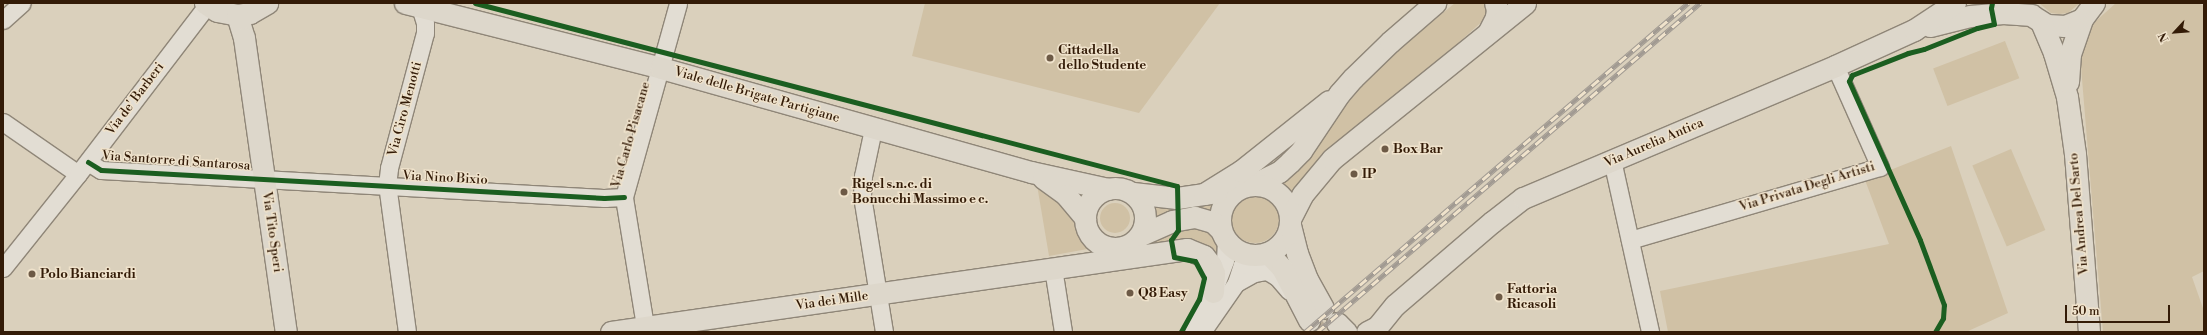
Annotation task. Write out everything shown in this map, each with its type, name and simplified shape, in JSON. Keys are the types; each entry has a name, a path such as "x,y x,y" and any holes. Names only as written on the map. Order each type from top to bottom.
{"main road":[{"path":"206,4 226,14 237,15 250,12 267,3"},
{"path":"1223,235 1219,215 1221,207 1229,194 1279,172 1301,151 1339,94 1390,42 1435,3"},
{"path":"1489,31 1496,17 1497,8 1495,3"},
{"path":"1260,254 1280,244 1288,232 1290,222 1302,195 1328,162 1525,3"},
{"name":"Via Aurelia Antica","path":"1367,332 1377,327 1395,305 1492,222 1523,198 1835,66 1914,30 1955,3"},
{"name":"Viale delle Brigate Partigiane","path":"413,5 661,68 1036,173 1108,189"},
{"name":"Via Aurelia Antica","path":"1914,30 1970,16 2003,13 2033,13 2053,26 2065,26 2091,9"},
{"name":"Via Andrea Del Sarto","path":"2067,97 2070,54 2091,9"},
{"name":"Via Andrea Del Sarto","path":"2033,13 2054,54 2067,97 2075,154 2089,332"},
{"name":"Via Tito Speri","path":"237,15 244,38 286,332"},
{"path":"1204,194 1241,171 1313,112 1339,94"},
{"path":"1036,173 1066,195 1085,218"},
{"path":"1133,193 1139,200 1146,217 1141,235 1136,241 1121,248 1106,247 1093,239 1086,226 1085,218 1087,208 1091,200 1099,193 1108,189 1125,189 1133,193 1177,198 1262,185 1277,192 1286,204 1316,314 1296,298 1282,268 1260,254 1240,252 1223,235 1213,222 1204,218 1191,217 1172,221 1141,235"},
{"name":"Via dei Mille","path":"611,332 646,329 1055,268 1106,247"},
{"path":"1055,268 1187,249 1204,256 1211,265 1214,273 1213,292"},
{"name":"Via Aurelia Antica","path":"1392,332 1414,289"}],"street":[{"path":"3,20 22,3"},
{"name":"Via Carlo Pisacane","path":"646,329 624,197 678,3"},
{"name":"Via de' Barberi","path":"3,268 83,168 206,4"},
{"name":"Via Ciro Menotti","path":"407,332 387,185 388,168 425,33 425,23 413,5"},
{"name":"Via Privata Degli Artisti","path":"1630,240 1880,167 1835,66"},
{"name":"Via Santorre di Santarosa","path":"3,122 83,168 264,178"},
{"path":"873,128 863,176 862,196 884,332"},
{"path":"1612,160 1650,332"},
{"name":"Via Nino Bixio","path":"264,178 604,198 624,197"},
{"path":"1193,332 1213,292 1225,260 1223,235"},
{"path":"1202,332 1236,283 1242,265 1260,254"},
{"path":"1055,268 1063,332"},
{"path":"1236,283 1254,273 1267,271 1277,277 1296,298"}],"shaded area":[{"name":"Cittadella dello Studente","path":"925,3 1220,3 1139,113 912,56"},
{"path":"1455,3 1488,3 1486,18 1292,192 1277,179 1300,160 1380,65"},
{"path":"2039,3 2080,3 2068,13 2059,14 2051,13"},
{"path":"2116,3 2198,3 2204,6 2204,271 2192,277 2204,311 2204,332 2103,332 2080,55 2088,31 2096,21"},
{"path":"2005,41 2019,78 1947,106 1933,69"},
{"path":"1951,146 2008,313 1966,332 1668,332 1660,291 1889,244 1865,180"},
{"path":"2011,149 2045,230 2007,246 1972,165"},
{"path":"1037,185 1048,192 1073,217 1093,248 1049,256"},
{"path":"1255,195 1264,197 1272,202 1277,210 1279,219 1277,228 1272,236 1264,241 1255,243 1246,241 1238,236 1233,228 1231,219 1233,210 1238,202 1246,197"},
{"path":"1218,199 1214,215 1154,221 1152,206 1182,205"},
{"path":"1115,203 1126,207 1130,218 1126,229 1115,233 1104,229 1100,218 1104,207"},
{"path":"1205,225 1219,241 1219,265 1147,249 1145,241 1161,231"}],"tunnel":[{"path":"1309,320 1318,332"}],"railway":[{"path":"1305,332 1688,3"},
{"path":"1317,332 1700,3"}],"cycle path":[{"path":"475,3 1177,186 1178,230 1171,240 1174,257 1195,261 1204,278 1199,299 1181,332"},
{"path":"1935,332 1943,318 1944,305 1920,240 1849,81 1852,75 1977,28 1994,24 1991,8 1992,3"},
{"path":"88,162 101,170 604,198 624,197"}],"place":[{"name":"Cittadella dello Studente","path":"1050,58"},
{"name":"Box Bar","path":"1385,149"},
{"name":"IP","path":"1354,174"},
{"name":"Rigel s.n.c. di Bonucchi Massimo e c.","path":"844,192"},
{"name":"Polo Bianciardi","path":"32,274"},
{"name":"Q8 Easy","path":"1130,293"},
{"name":"Fattoria Ricasoli","path":"1499,297"}]}
